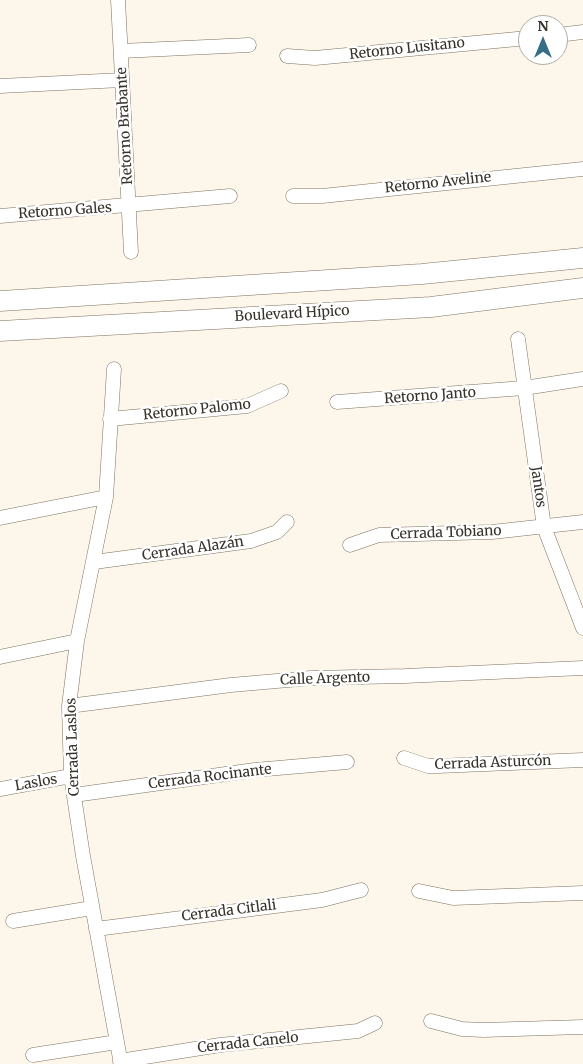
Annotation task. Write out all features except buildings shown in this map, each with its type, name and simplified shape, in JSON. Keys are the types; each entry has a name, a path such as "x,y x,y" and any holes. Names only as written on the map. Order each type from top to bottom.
{"street":[{"name":"Retorno Brabante","path":"118,0 131,252"},
{"path":"568,34 583,32"},
{"name":"Retorno Lusitano","path":"287,56 315,58 518,39"},
{"path":"121,51 249,45"},
{"path":"0,86 122,80"},
{"name":"Retorno Aveline","path":"293,196 322,196 583,168"},
{"path":"130,206 230,196"},
{"name":"Retorno Gales","path":"0,216 130,206"},
{"path":"0,301 422,274 583,258"},
{"name":"Boulevard Hípico","path":"0,331 431,307 583,288"},
{"path":"153,292 155,321"},
{"name":"Jantos","path":"518,338 544,527 583,628"},
{"name":"Cerrada Laslos","path":"114,369 106,497 77,641 69,706 74,794 92,908 121,1063"},
{"name":"Retorno Janto","path":"337,402 524,388 583,379"},
{"name":"Retorno Palomo","path":"110,419 247,406 281,391"},
{"path":"0,518 106,497"},
{"name":"Cerrada Alazán","path":"94,562 251,541 277,532 286,522"},
{"name":"Cerrada Tobiano","path":"350,545 379,535 492,532 583,522"},
{"path":"0,657 77,641"},
{"name":"Calle Argento","path":"69,706 232,685 311,678 583,668"},
{"name":"Cerrada Asturcón","path":"404,758 428,766 583,760"},
{"name":"Cerrada Rocinante","path":"74,794 255,770 347,762"},
{"name":"Laslos","path":"0,789 72,776"},
{"name":"Cerrada Citlali","path":"96,929 246,908 322,900 360,890"},
{"path":"419,891 453,898 583,893"},
{"path":"13,921 92,908"},
{"path":"431,1022 462,1029 483,1030 583,1027"},
{"name":"Cerrada Canelo","path":"121,1063 220,1045 358,1031 376,1023"},
{"path":"33,1055 117,1042"}]}
